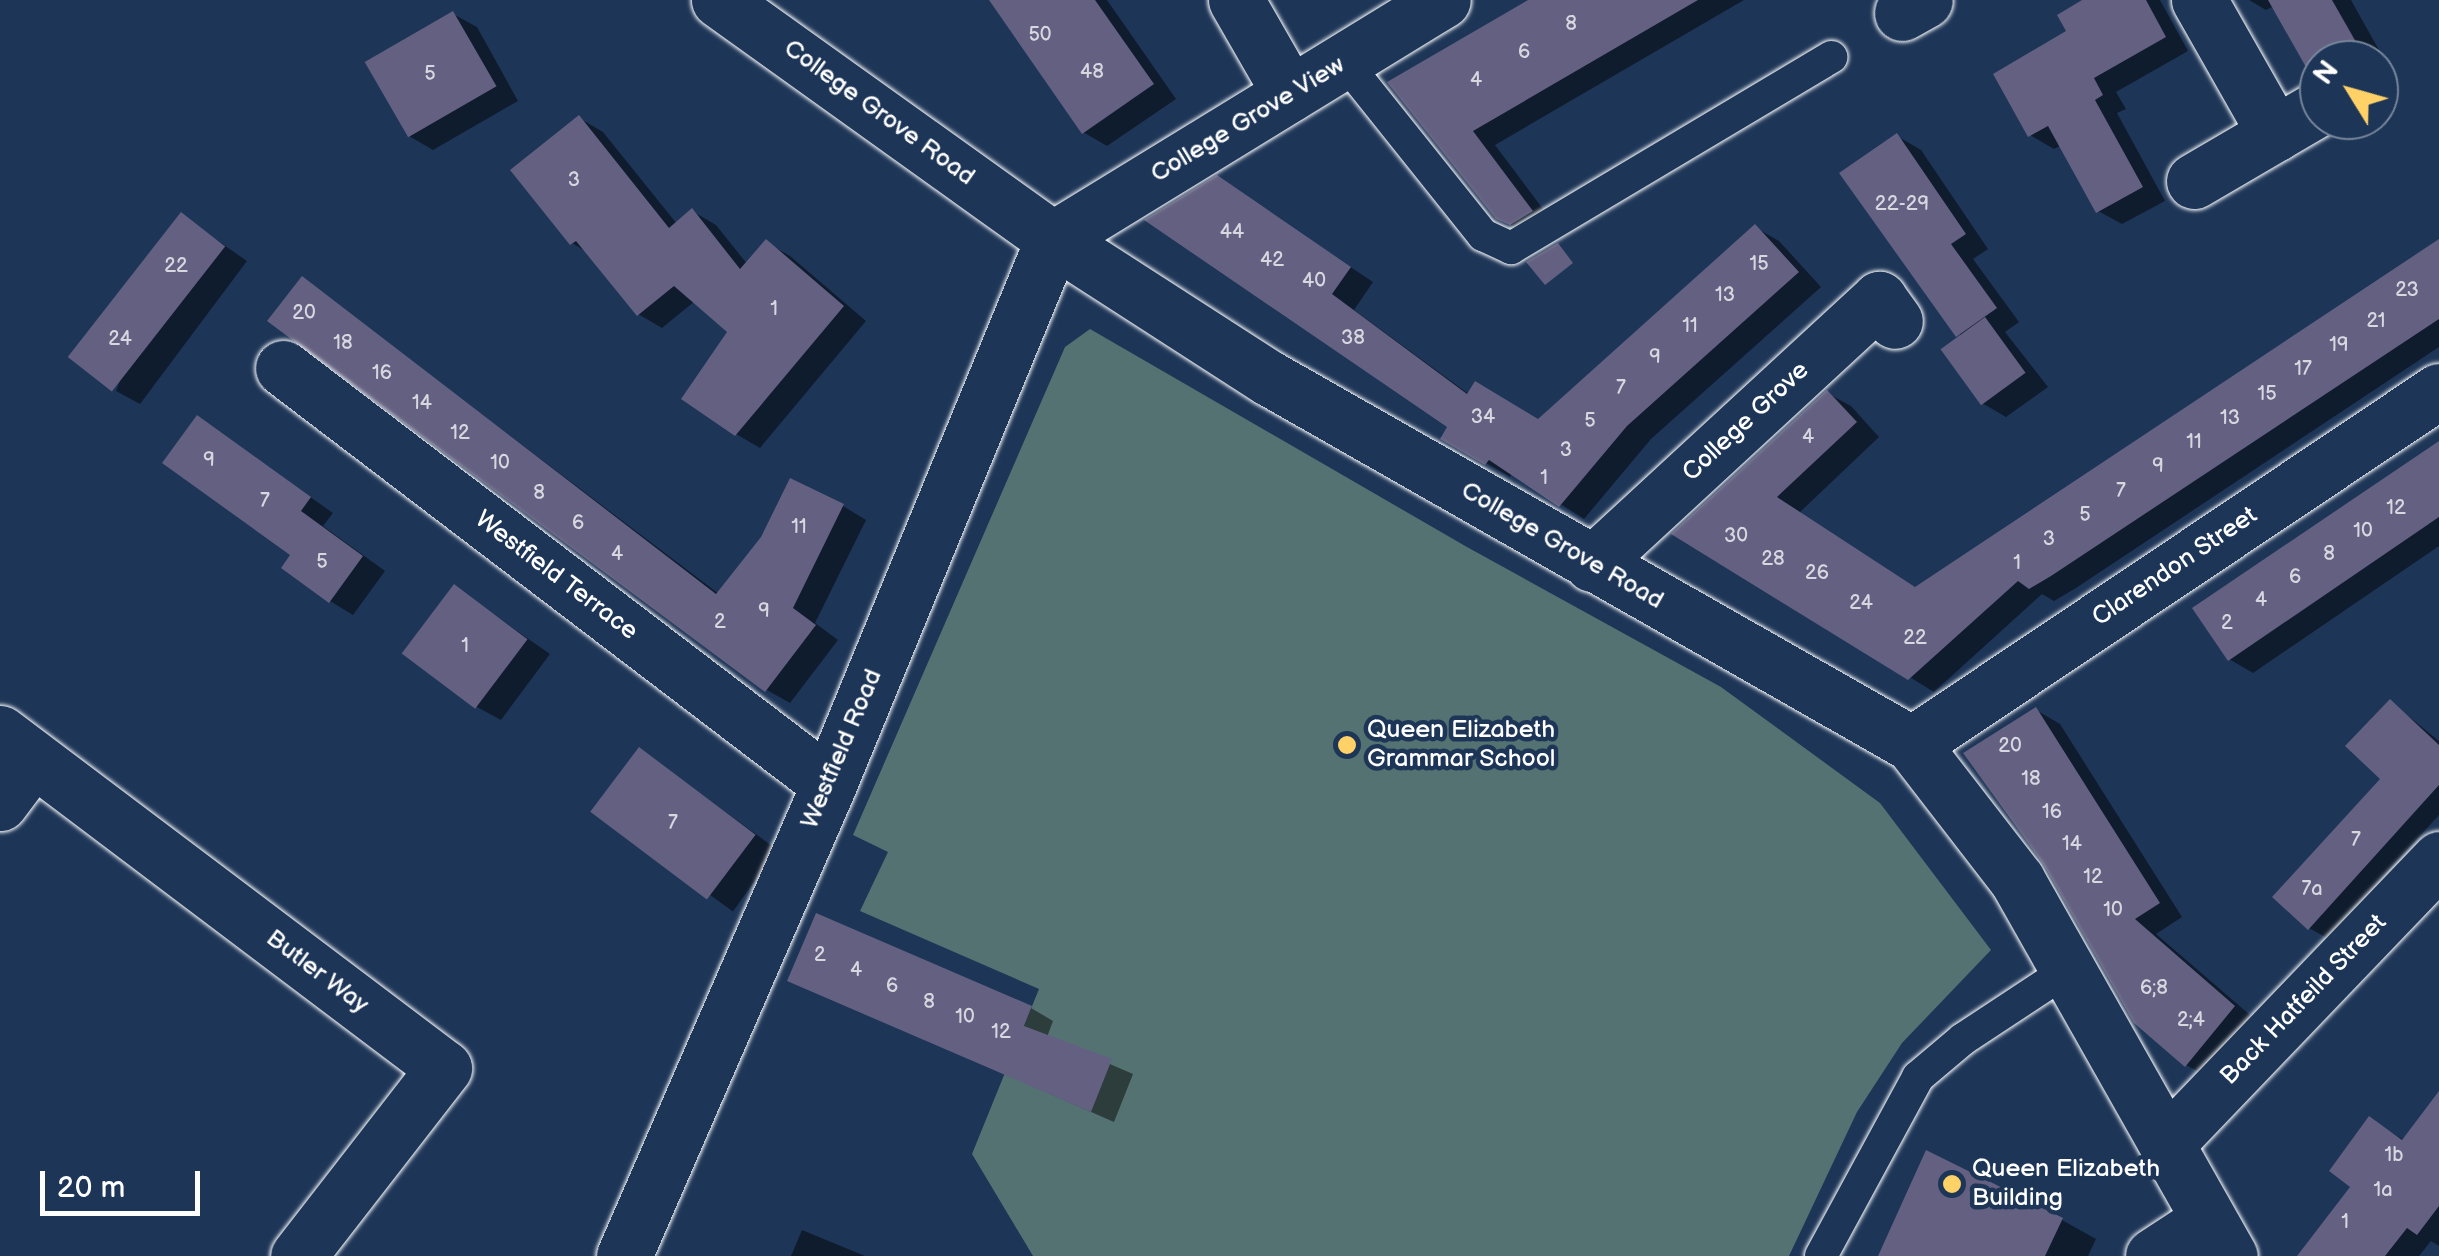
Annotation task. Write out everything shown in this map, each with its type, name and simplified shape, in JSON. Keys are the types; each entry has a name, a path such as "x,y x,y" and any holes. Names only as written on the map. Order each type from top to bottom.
{"street":[{"name":"College Grove Road","path":"719,0 1053,239 1270,378 1912,744 2017,880 2219,1238"},
{"path":"1236,0 1290,94"},
{"name":"College Grove View","path":"1053,239 1443,0"},
{"path":"2194,181 2297,121 2198,0"},
{"name":"Westfield Road","path":"624,1256 829,784 1053,239"},
{"name":"College Grove","path":"1592,564 1879,299 1895,321"},
{"name":"Westfield Terrace","path":"283,368 829,784"},
{"name":"Clarendon Street","path":"1912,744 2439,390"},
{"path":"0,803 17,746"},
{"name":"Butler Way","path":"17,746 444,1068 298,1256"},
{"name":"Back Hatfeild Street","path":"2168,1142 2439,859"},
{"path":"2153,1256 2219,1238"}],"lane":[{"path":"1344,61 1483,235 1512,248 1831,58"},
{"path":"1821,1256 1918,1076 1963,1038 2069,970"}],"green space":[{"name":"Queen Elizabeth Grammar School","path":"1090,329 1467,547 1721,687 1880,803 1991,950 1902,1043 1857,1112 1789,1256 1033,1256 972,1154 1039,989 860,911 888,852 853,835 1065,347"}],"building":[{"path":"989,0 1095,0 1154,84 1082,134"},
{"path":"1528,0 1698,0 1473,131 1533,211 1510,225 1496,219 1387,82"},
{"path":"2082,0 2146,0 2166,37 2094,78 2103,95 2095,100 2143,187 2096,213 2048,126 2028,137 1993,74 2066,31 2057,15"},
{"path":"2268,0 2332,0 2355,40 2299,40 2299,55"},
{"path":"453,11 496,86 408,137 365,62"},
{"path":"579,115 669,228 692,208 740,269 766,239 844,306 735,436 681,399 727,332 674,286 637,316 576,241 570,245 510,170"},
{"path":"1897,133 1966,234 1951,244 1997,308 1956,337 1839,173"},
{"path":"1217,175 1351,267 1332,294 1467,394 1475,381 1538,419 1755,224 1799,272 1627,426 1559,507 1489,460 1485,465 1440,439 1447,427 1144,220"},
{"path":"181,212 225,246 112,391 68,357"},
{"path":"2439,239 2439,319 2051,576 2029,589 2018,581 1908,680 1671,534 1827,390 1857,422 1777,497 1915,587"},
{"path":"1558,243 1573,263 1545,285 1526,262"},
{"path":"302,276 716,594 761,537 790,478 844,504 793,608 816,625 765,692 267,321"},
{"path":"1985,317 2026,373 1981,405 1941,349"},
{"path":"197,415 311,497 301,511 363,556 329,603 281,568 290,555 162,463"},
{"path":"2439,441 2439,517 2228,661 2192,608"},
{"path":"454,584 527,639 475,709 402,653"},
{"path":"2390,699 2439,745 2439,785 2308,930 2272,897 2380,779 2345,746"},
{"path":"2036,707 2160,903 2135,919 2235,1006 2185,1067 2134,1023 2044,865 1963,753"},
{"path":"639,747 756,835 707,900 590,812"},
{"path":"816,913 1032,1006 1024,1026 1112,1059 1091,1112 787,981"},
{"path":"2439,1091 2439,1206 2417,1235 2407,1228 2385,1256 2297,1256 2350,1187 2329,1171 2369,1116 2402,1140"},
{"name":"Queen Elizabeth Building","path":"1926,1150 2063,1218 2045,1256 1878,1256"}],"place":[{"name":"Queen Elizabeth Grammar School","path":"1347,745"},
{"name":"Queen Elizabeth Building","path":"1952,1184"}]}
